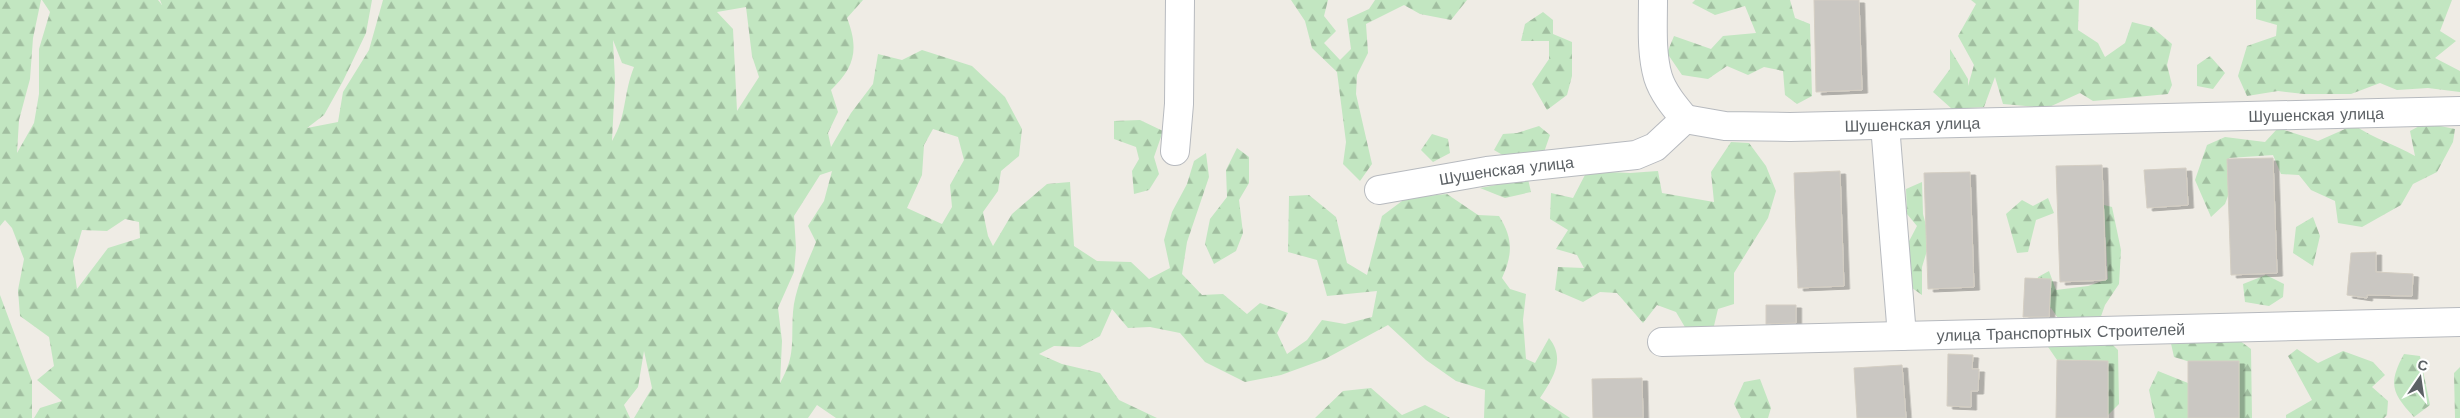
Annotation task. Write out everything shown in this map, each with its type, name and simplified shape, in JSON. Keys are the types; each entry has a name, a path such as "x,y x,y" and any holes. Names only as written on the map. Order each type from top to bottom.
{"street":[{"path":"1175,150 1179,104 1180,0"},
{"path":"1653,0 1654,50 1658,77 1669,100 1685,119"},
{"name":"Шушенская улица","path":"1379,190 1487,171 1636,155 1655,147 1685,119 1725,126 1885,125 2460,111"},
{"path":"1885,125 1902,336"},
{"name":"улица Транспортных Строителей","path":"1662,342 2460,322"}],"green space":[{"path":"0,0 41,0 33,38 30,79 19,120 17,153 34,123 39,94 39,49 50,12 42,0 158,0 162,5 160,0 372,0 366,33 343,81 324,115 307,128 338,122 343,92 369,50 383,0 863,0 847,18 853,39 853,57 839,82 831,90 838,112 828,133 831,147 851,113 873,84 878,54 902,60 922,50 972,66 1005,97 1022,129 1019,156 1001,171 998,191 983,212 988,236 993,246 1012,214 1047,184 1070,182 1074,246 1097,261 1131,262 1149,279 1170,268 1164,240 1172,212 1187,184 1194,161 1206,153 1209,177 1187,242 1182,274 1202,295 1223,294 1247,314 1260,303 1288,313 1277,333 1287,354 1307,340 1322,320 1345,324 1372,317 1377,291 1327,296 1317,260 1288,252 1289,196 1309,195 1336,217 1347,263 1367,275 1382,216 1406,198 1447,194 1478,215 1499,216 1504,224 1509,239 1510,254 1502,278 1510,289 1526,294 1523,320 1526,359 1535,363 1549,338 1557,353 1556,368 1540,398 1570,418 1484,418 1485,390 1456,381 1426,360 1388,325 1325,359 1281,375 1245,382 1205,362 1180,333 1150,327 1128,328 1112,309 1100,336 1080,347 1054,346 1039,354 1062,364 1100,373 1119,400 1157,418 836,418 817,405 808,418 634,418 652,388 644,351 638,387 624,405 630,418 34,418 40,408 62,401 37,380 54,366 49,337 20,316 18,290 24,259 12,228 5,220 0,226","holes":["746,7 752,56 759,77 737,111 733,29 717,12","613,40 622,63 634,67 628,86 623,114 612,141 615,80","933,129 958,137 964,160 950,185 952,207 942,224 907,208 922,175 924,145","832,171 824,201 808,226 816,242 796,294 793,312 791,356 780,383 782,341 778,308 794,272 796,248 794,216 820,175","125,219 139,222 140,238 108,248 77,289 73,261 82,230 107,231"]},
{"path":"1291,0 1328,0 1324,16 1336,31 1324,43 1340,60 1351,49 1347,19 1369,9 1375,0 1467,0 1451,20 1420,14 1404,5 1366,24 1368,53 1357,75 1356,94 1372,164 1360,181 1343,164 1346,142 1337,72 1312,48 1305,21"},
{"path":"1695,0 1790,0 1795,18 1810,24 1812,96 1797,104 1785,95 1783,71 1764,67 1748,75 1727,66 1708,79 1682,75 1667,53 1674,36 1711,49 1723,36 1756,33 1745,6 1715,15 1692,3"},
{"path":"1971,0 2079,0 2078,30 2098,43 2105,57 2125,43 2132,22 2152,27 2172,44 2167,65 2172,85 2168,94 2093,101 2080,93 2047,108 2003,104 1995,77 1984,107 1952,109 1933,92 1950,69 1950,49 1968,79 1968,86 1974,65 1958,36 1976,4"},
{"path":"2256,0 2452,0 2440,31 2456,41 2435,58 2460,71 2460,92 2428,88 2397,90 2380,83 2351,94 2304,94 2278,91 2247,96 2238,76 2247,46 2276,36 2277,25 2256,19"},
{"path":"1543,12 1553,20 1553,34 1572,42 1572,76 1567,95 1547,110 1532,84 1549,59 1549,41 1521,41 1525,24"},
{"path":"2210,56 2225,73 2213,89 2197,86 2197,65"},
{"path":"1140,120 1163,131 1154,157 1159,174 1149,190 1134,194 1132,171 1139,159 1136,147 1114,139 1114,121"},
{"path":"2425,123 2455,129 2453,142 2437,172 2413,184 2401,205 2362,227 2338,223 2335,201 2311,190 2299,175 2281,174 2273,155 2229,158 2235,177 2225,204 2211,217 2195,180 2207,145 2225,137 2265,142 2278,128 2318,141 2354,125 2415,156 2410,131"},
{"path":"1539,126 1550,135 1543,155 1518,164 1494,150 1503,134 1517,133"},
{"path":"1432,134 1448,139 1450,153 1433,162 1421,150"},
{"path":"1731,142 1749,143 1766,166 1776,191 1768,218 1734,273 1734,304 1718,309 1713,330 1689,334 1676,312 1657,305 1643,323 1617,293 1600,292 1583,302 1555,290 1558,267 1584,268 1577,255 1556,249 1568,230 1550,219 1551,193 1573,198 1587,171 1630,173 1658,171 1662,193 1714,202 1711,172"},
{"path":"1237,148 1249,157 1249,183 1239,200 1243,233 1236,251 1214,264 1205,244 1210,219 1227,197 1226,170"},
{"path":"1528,179 1531,192 1505,198 1480,188"},
{"path":"1922,182 1923,214 1930,241 1922,267 1922,295 1905,283 1906,247 1917,226 1907,214 1906,189"},
{"path":"2048,198 2054,213 2036,220 2028,252 2017,253 2006,214 2022,200 2033,206"},
{"path":"2104,205 2112,207 2121,250 2119,284 2105,305 2099,322 2060,321 2036,286 2038,277 2049,271 2056,290 2088,286 2108,279"},
{"path":"2313,217 2320,236 2313,266 2293,253 2296,227"},
{"path":"2266,275 2284,284 2283,297 2269,306 2245,302 2243,284"},
{"path":"0,295 32,381 32,418 0,418"},
{"path":"2232,335 2251,349 2252,418 2239,418 2239,361 2187,361 2174,357 2170,339"},
{"path":"2107,339 2118,350 2119,404 2108,415 2108,361 2057,360 2044,341"},
{"path":"2297,349 2318,363 2343,351 2373,362 2385,375 2372,387 2388,401 2387,415 2384,418 2286,418 2286,415 2312,400 2288,356"},
{"path":"2404,354 2420,356 2430,405 2414,417 2401,402 2395,388 2395,374"},
{"path":"2460,367 2460,418 2455,418 2454,373"},
{"path":"2158,371 2188,383 2188,418 2155,418 2149,390"},
{"path":"1760,379 1771,408 1768,418 1741,418 1734,404 1744,382"},
{"path":"1371,388 1402,415 1425,405 1450,418 1315,418 1343,391"}],"building":[{"path":"1814,0 1859,0 1862,90 1816,92"},
{"path":"2273,158 2277,273 2231,275 2227,159"},
{"path":"2102,165 2106,280 2060,282 2056,166"},
{"path":"2186,168 2188,205 2147,208 2144,170"},
{"path":"1840,171 1844,286 1798,288 1794,173"},
{"path":"1970,172 1974,287 1928,289 1924,173"},
{"path":"2376,252 2376,272 2413,274 2412,296 2367,295 2367,298 2347,295 2351,253"},
{"path":"2025,278 2051,279 2049,317 2023,317"},
{"path":"1766,305 1796,305 1796,323 1766,324"},
{"path":"1948,354 1973,355 1972,369 1979,369 1978,391 1971,391 1971,407 1947,406"},
{"path":"2057,360 2108,361 2108,418 2056,418"},
{"path":"2188,361 2239,361 2239,418 2188,418"},
{"path":"1902,365 1906,418 1857,418 1854,368"},
{"path":"1642,378 1643,418 1593,418 1592,379"}]}
